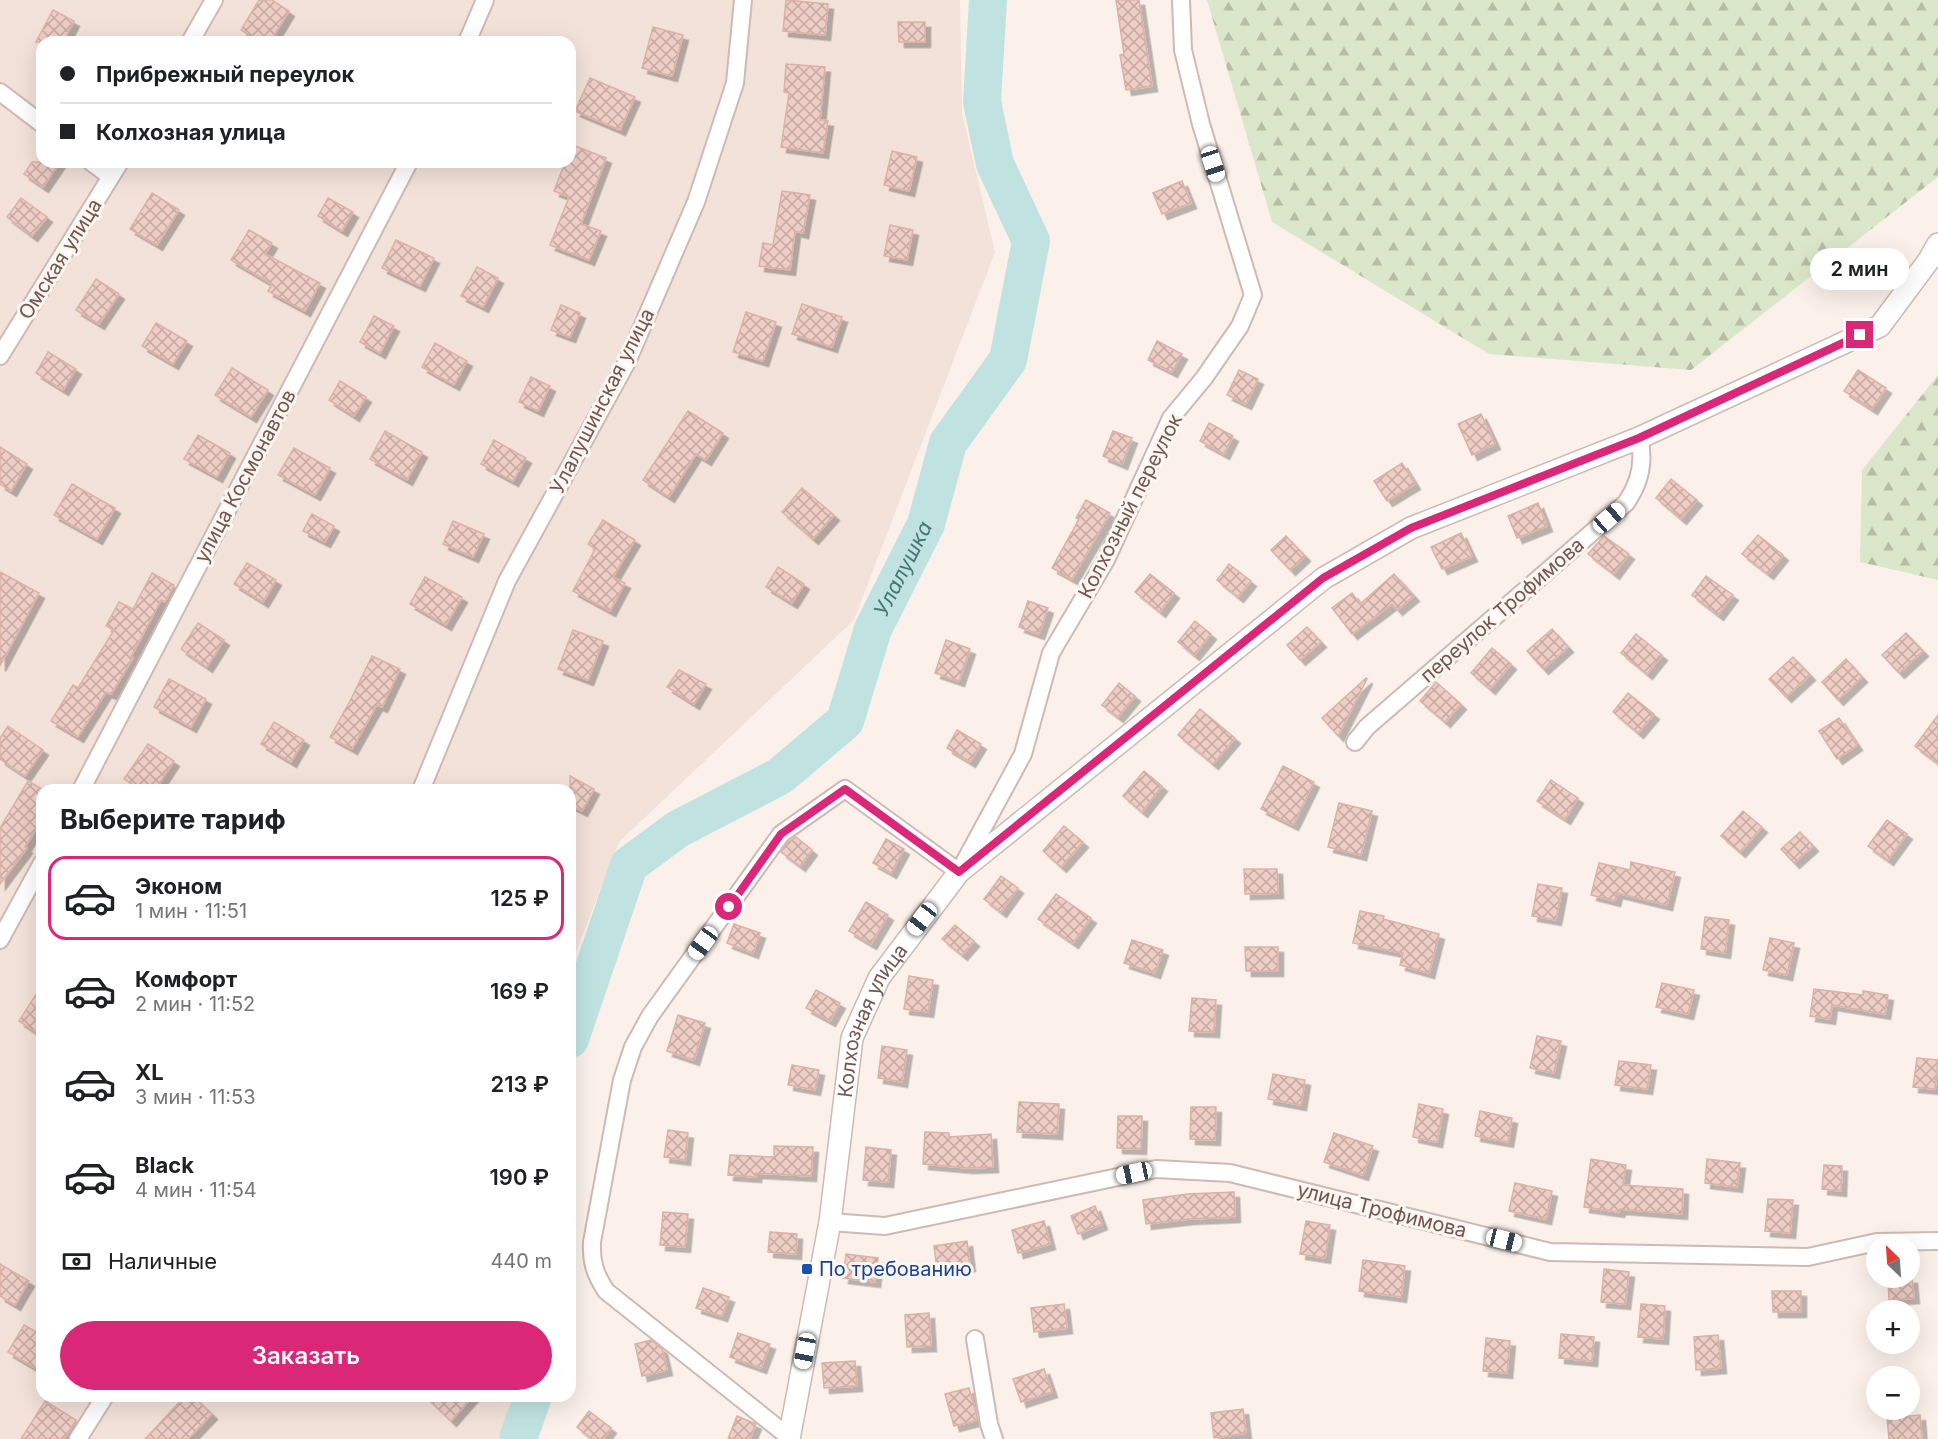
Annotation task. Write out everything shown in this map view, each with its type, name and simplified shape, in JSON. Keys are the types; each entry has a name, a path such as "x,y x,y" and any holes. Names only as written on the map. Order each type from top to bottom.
{"street":[{"path":"193,36 214,0"},
{"path":"470,36 485,0"},
{"name":"Улалушинская улица","path":"423,784 507,581 627,362 696,202 735,83 743,0"},
{"name":"Колхозный переулок","path":"959,872 1023,754 1051,653 1106,560 1171,418 1204,378 1240,326 1253,295 1201,124 1183,50 1181,0"},
{"path":"0,92 36,119"},
{"path":"100,168 110,176"},
{"name":"Омская улица","path":"0,356 116,168"},
{"name":"улица Космонавтов","path":"84,784 406,168"},
{"name":"Колхозная улица","path":"789,1438 830,1222 852,1038 879,978 959,872 1323,578 1411,528 1639,438 1880,326 1929,260 1938,244"},
{"name":"переулок Трофимова","path":"1355,742 1367,727 1626,503 1636,488 1641,470 1643,452 1639,438"},
{"path":"789,1438 606,1291 597,1277 591,1260 592,1242 622,1080 633,1047 650,1016 781,834 845,789 959,872"},
{"path":"0,940 36,874"},
{"name":"улица Трофимова","path":"830,1222 885,1226 1156,1169 1230,1173 1550,1252 1808,1257 1877,1242 1938,1241"},
{"path":"975,1340 989,1424 994,1439"},
{"path":"78,1439 101,1402"}],"shaded area":[{"path":"0,0 960,0 962,113 995,252 854,620 619,842 576,952 576,784 36,784 36,1402 516,1402 497,1439 0,1439"}],"green space":[{"path":"1207,0 1938,0 1938,177 1691,370 1489,354 1272,222"},
{"path":"1938,375 1938,580 1860,562 1862,470"}],"building":[{"path":"259,0 272,0 289,11 274,36 250,36 241,30"},
{"path":"786,0 828,4 825,35 783,31"},
{"path":"1116,0 1139,0 1152,86 1126,90 1120,55 1124,54"},
{"path":"53,10 74,21 66,36 39,36"},
{"path":"898,22 925,22 925,42 899,42"},
{"path":"653,27 683,35 672,76 642,68"},
{"path":"786,64 825,67 820,120 828,121 823,153 781,147 789,93 784,92"},
{"path":"590,78 635,97 620,130 576,111"},
{"path":"576,146 606,158 581,224 601,231 589,260 550,245 569,197 554,191 563,168 576,168"},
{"path":"892,151 917,157 909,191 884,185"},
{"path":"32,162 36,162 36,168 56,168 43,187 24,174"},
{"path":"1182,181 1191,203 1162,214 1153,193"},
{"path":"782,191 810,195 803,233 795,231 790,270 759,266 763,243 773,245"},
{"path":"152,193 179,210 157,245 130,229"},
{"path":"21,198 47,217 32,236 7,217"},
{"path":"328,198 353,212 342,231 318,216"},
{"path":"890,225 913,230 907,260 884,256"},
{"path":"249,230 272,243 265,254 320,283 305,311 268,291 272,284 231,260"},
{"path":"396,240 434,258 420,286 382,268"},
{"path":"477,267 498,278 483,307 461,296"},
{"path":"96,279 119,294 99,324 76,310"},
{"path":"802,304 842,317 832,347 792,334"},
{"path":"561,305 580,313 570,337 551,330"},
{"path":"746,312 776,322 763,361 733,352"},
{"path":"374,316 394,326 380,353 360,342"},
{"path":"156,323 187,341 173,364 142,346"},
{"path":"1157,341 1182,354 1172,372 1148,360"},
{"path":"435,343 467,361 454,385 422,367"},
{"path":"48,352 76,369 63,390 36,373"},
{"path":"232,368 268,390 251,417 215,395"},
{"path":"1239,370 1258,379 1246,404 1227,395"},
{"path":"1858,370 1886,388 1872,409 1844,391"},
{"path":"531,377 550,386 538,411 519,402"},
{"path":"340,381 366,397 354,416 329,400"},
{"path":"688,411 723,433 706,460 696,454 669,497 643,480"},
{"path":"1481,414 1495,444 1472,455 1458,424"},
{"path":"1209,423 1233,436 1224,454 1200,441"},
{"path":"385,431 422,452 407,480 370,459"},
{"path":"1113,431 1132,438 1122,464 1103,456"},
{"path":"198,435 230,453 217,477 184,459"},
{"path":"494,440 526,458 513,481 481,464"},
{"path":"0,447 27,464 11,491 0,484"},
{"path":"294,448 330,468 315,495 278,475"},
{"path":"1402,463 1415,484 1387,501 1374,481"},
{"path":"1671,479 1697,500 1681,519 1656,498"},
{"path":"72,484 115,508 97,539 54,515"},
{"path":"802,488 834,515 813,539 782,512"},
{"path":"1086,500 1110,513 1072,579 1052,568 1079,519 1076,518"},
{"path":"1538,503 1547,526 1517,538 1508,516"},
{"path":"312,514 334,526 325,542 303,531"},
{"path":"603,520 635,540 613,577 625,583 610,611 573,591 595,549 588,544"},
{"path":"453,521 484,534 473,557 443,544"},
{"path":"1461,533 1472,556 1442,569 1431,547"},
{"path":"1758,535 1783,555 1768,574 1742,554"},
{"path":"1286,536 1305,556 1290,570 1271,550"},
{"path":"1604,536 1629,554 1614,574 1588,554"},
{"path":"247,563 276,580 263,602 234,584"},
{"path":"1229,564 1251,581 1238,597 1217,580"},
{"path":"778,567 804,584 792,603 766,587"},
{"path":"0,572 39,593 0,666"},
{"path":"152,573 174,585 165,602 161,600 131,657 133,658 111,694 106,692 78,737 51,721 73,685 78,688 114,630 106,626 119,602 133,609"},
{"path":"1150,574 1174,593 1160,612 1135,592"},
{"path":"1394,574 1414,596 1397,610 1392,604 1352,634 1332,608 1352,593 1360,604"},
{"path":"1706,576 1733,595 1718,615 1692,595"},
{"path":"425,577 462,597 446,625 410,604"},
{"path":"1028,601 1048,608 1039,634 1019,627"},
{"path":"1195,621 1211,634 1194,655 1178,642"},
{"path":"198,623 224,640 207,667 181,649"},
{"path":"1307,627 1321,642 1300,660 1287,645"},
{"path":"1552,629 1568,647 1543,669 1527,651"},
{"path":"573,630 603,641 588,680 558,669"},
{"path":"1906,633 1923,651 1899,673 1882,655"},
{"path":"1636,634 1662,655 1647,674 1621,653"},
{"path":"946,640 970,649 959,681 935,673"},
{"path":"1492,648 1511,664 1490,689 1471,673"},
{"path":"372,656 400,669 382,707 377,705 352,749 330,737"},
{"path":"1793,657 1810,675 1786,697 1769,679"},
{"path":"1846,659 1862,677 1838,700 1822,682"},
{"path":"679,670 706,684 694,704 667,687"},
{"path":"169,679 206,699 191,727 154,707"},
{"path":"1367,679 1338,736 1322,718"},
{"path":"1436,682 1461,704 1445,722 1420,701"},
{"path":"1119,683 1135,696 1118,717 1102,705"},
{"path":"1628,693 1654,714 1638,733 1613,712"},
{"path":"1200,709 1235,738 1213,764 1178,735"},
{"path":"1938,715 1938,763 1915,746"},
{"path":"1839,718 1857,745 1837,759 1819,731"},
{"path":"274,722 304,740 291,762 261,744"},
{"path":"8,726 43,750 25,776 0,759 0,738"},
{"path":"957,730 981,744 970,762 947,748"},
{"path":"148,744 174,761 159,784 132,784 124,779"},
{"path":"1283,766 1314,782 1293,825 1261,809"},
{"path":"1144,771 1162,786 1142,812 1123,796"},
{"path":"570,776 594,789 582,811 576,808 576,784 570,784"},
{"path":"1551,780 1578,798 1565,819 1537,801"},
{"path":"28,781 36,786 36,829 25,847 27,848 0,884 0,828"},
{"path":"1339,803 1372,811 1361,855 1328,847"},
{"path":"1743,811 1762,827 1740,852 1721,836"},
{"path":"1887,820 1907,834 1888,860 1868,846"},
{"path":"1064,826 1083,842 1061,867 1043,851"},
{"path":"1800,832 1813,846 1794,863 1781,849"},
{"path":"796,837 812,850 800,866 781,852 788,842"},
{"path":"886,839 904,849 891,873 873,863"},
{"path":"1631,862 1675,872 1667,905 1617,893 1615,901 1591,895 1599,863 1630,870"},
{"path":"1244,869 1277,869 1278,893 1245,894"},
{"path":"1001,876 1018,888 1001,912 984,899"},
{"path":"1538,884 1562,888 1556,920 1532,916"},
{"path":"1056,894 1091,918 1073,943 1038,919"},
{"path":"866,902 888,915 871,944 849,931"},
{"path":"1360,911 1384,916 1383,919 1439,934 1429,973 1400,965 1403,953 1353,943"},
{"path":"1705,917 1729,920 1725,953 1701,949"},
{"path":"734,924 760,933 753,953 727,943"},
{"path":"955,925 974,941 962,955 942,939"},
{"path":"1770,938 1794,943 1787,975 1763,970"},
{"path":"1132,940 1163,950 1155,973 1124,963"},
{"path":"1245,947 1278,947 1278,971 1246,971"},
{"path":"909,976 933,980 928,1012 904,1009"},
{"path":"1662,983 1694,990 1688,1014 1656,1007"},
{"path":"1814,989 1863,995 1863,991 1888,995 1885,1014 1832,1005 1830,1019 1810,1016"},
{"path":"816,990 840,1003 830,1021 806,1008"},
{"path":"36,994 36,1032 19,1021"},
{"path":"1192,998 1216,1000 1214,1032 1189,1031"},
{"path":"678,1015 705,1023 694,1060 667,1051"},
{"path":"1537,1036 1561,1041 1554,1073 1530,1068"},
{"path":"882,1046 907,1050 902,1082 878,1078"},
{"path":"1917,1058 1938,1060 1935,1089 1913,1087"},
{"path":"1619,1061 1651,1065 1647,1089 1615,1085"},
{"path":"792,1065 819,1070 815,1090 788,1085"},
{"path":"1273,1074 1305,1080 1301,1105 1268,1099"},
{"path":"1019,1102 1059,1104 1057,1134 1017,1132"},
{"path":"1419,1104 1443,1109 1437,1142 1413,1137"},
{"path":"1191,1107 1216,1107 1215,1140 1190,1139"},
{"path":"1480,1111 1512,1118 1508,1142 1475,1136"},
{"path":"1118,1116 1142,1116 1141,1149 1117,1148"},
{"path":"668,1130 688,1133 685,1160 664,1157"},
{"path":"925,1132 949,1133 949,1137 991,1134 993,1167 968,1168 923,1164"},
{"path":"1334,1133 1373,1146 1363,1175 1324,1162"},
{"path":"774,1146 813,1147 811,1176 756,1173 756,1177 728,1175 730,1155 774,1157"},
{"path":"866,1147 891,1150 888,1182 863,1180"},
{"path":"1591,1159 1626,1165 1623,1185 1683,1189 1682,1214 1620,1209 1619,1212 1584,1207"},
{"path":"1707,1159 1740,1163 1737,1187 1705,1183"},
{"path":"1824,1165 1842,1166 1841,1191 1822,1189"},
{"path":"1515,1183 1552,1191 1546,1219 1509,1211"},
{"path":"1234,1192 1235,1217 1146,1224 1143,1200 1188,1194"},
{"path":"1768,1199 1793,1200 1790,1233 1765,1231"},
{"path":"1095,1206 1102,1224 1078,1234 1071,1216"},
{"path":"663,1212 688,1214 685,1247 660,1245"},
{"path":"1044,1221 1050,1244 1018,1253 1012,1230"},
{"path":"1306,1221 1330,1225 1325,1258 1300,1254"},
{"path":"770,1232 797,1234 796,1254 768,1252"},
{"path":"967,1241 970,1266 937,1270 934,1246"},
{"path":"846,1254 878,1258 875,1282 843,1278"},
{"path":"1363,1260 1405,1266 1401,1297 1359,1291"},
{"path":"0,1264 29,1281 15,1305 0,1296"},
{"path":"1604,1269 1629,1272 1625,1304 1601,1302"},
{"path":"703,1288 729,1297 722,1316 696,1308"},
{"path":"1888,1288 1913,1288 1914,1298 1889,1300"},
{"path":"1772,1291 1801,1291 1801,1312 1773,1312"},
{"path":"1064,1304 1067,1328 1034,1332 1031,1308"},
{"path":"1641,1304 1665,1306 1663,1339 1638,1337"},
{"path":"929,1313 931,1346 907,1347 905,1315"},
{"path":"24,1325 36,1332 36,1368 8,1352"},
{"path":"738,1333 770,1344 761,1368 730,1357"},
{"path":"1561,1334 1594,1337 1592,1361 1559,1358"},
{"path":"1718,1335 1721,1368 1696,1370 1694,1337"},
{"path":"1486,1338 1510,1341 1507,1373 1483,1371"},
{"path":"651,1340 662,1349 667,1370 642,1376 635,1344"},
{"path":"855,1361 857,1386 824,1388 822,1363"},
{"path":"1044,1369 1052,1392 1021,1402 1013,1379"},
{"path":"969,1388 978,1420 954,1426 945,1394"},
{"path":"44,1402 76,1420 64,1439 21,1439"},
{"path":"179,1402 199,1402 212,1414 188,1439 145,1439"},
{"path":"431,1402 468,1402 451,1421"},
{"path":"1243,1409 1246,1433 1214,1438 1211,1413"},
{"path":"589,1411 611,1428 603,1439 592,1439 577,1427"},
{"path":"1920,1415 1922,1439 1889,1439 1887,1420 1920,1420"},
{"path":"737,1416 756,1424 750,1439 728,1439"}],"waterway":[{"name":"Улалушка","path":"576,1021 629,865 678,829 780,776 845,721 873,629 926,524 948,443 1008,360 1031,241 995,164 982,102 988,0"},
{"name":"Улалушка","path":"518,1439 531,1402"}],"place":[{"name":"По требованию","path":"807,1269"}],"route":[{"path":"729,907 781,834 845,789 959,872 1323,578 1411,528 1639,438 1860,335"}]}
